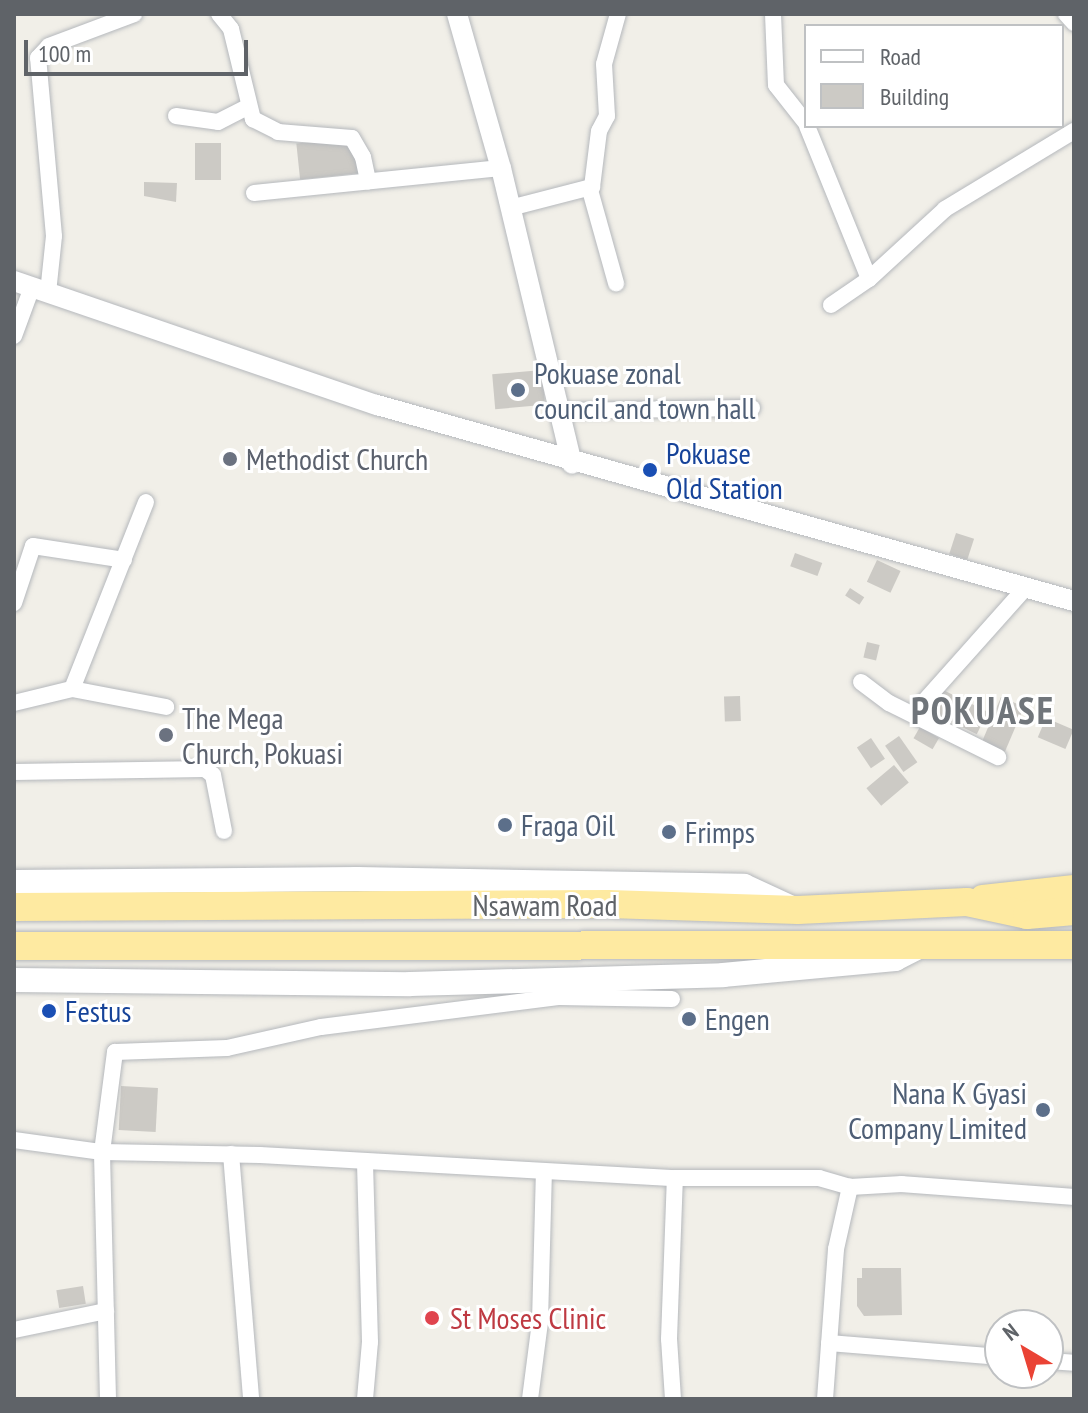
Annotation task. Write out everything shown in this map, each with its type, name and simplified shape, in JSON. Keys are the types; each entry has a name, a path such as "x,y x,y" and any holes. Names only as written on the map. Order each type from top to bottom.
{"highway":[{"path":"967,902 1074,889"},
{"name":"Nsawam Road","path":"14,907 608,904 798,910 967,902 1027,915 1074,911"},
{"name":"Nsawam Road","path":"14,946 1074,945"}],"main road":[{"path":"14,882 357,879 744,886 798,910"},
{"path":"617,977 681,946"},
{"path":"14,980 410,984 723,975 895,959 920,946"}],"street":[{"path":"14,336 31,287 54,236 38,58 49,46 134,14"},
{"path":"219,14 231,29 246,108 253,119 278,132 352,138 363,157 368,181"},
{"path":"457,14 501,168 572,464"},
{"path":"616,283 590,190 607,116 604,64 618,14"},
{"path":"773,14 776,85 804,121"},
{"path":"1066,14 1074,23"},
{"path":"176,116 218,122 246,108"},
{"path":"808,128 869,279"},
{"path":"831,305 869,279 945,209 1074,131"},
{"path":"254,193 501,168"},
{"path":"510,208 590,190"},
{"path":"31,287 377,405 572,464 1074,601"},
{"path":"560,411 752,408"},
{"path":"72,689 146,502"},
{"path":"14,603 33,546 124,560"},
{"path":"913,714 1026,587"},
{"path":"861,682 913,714 998,757"},
{"path":"14,703 72,689 166,707"},
{"path":"14,772 205,769 213,775 224,831"},
{"path":"108,1399 102,1152 115,1052 227,1048 321,1027 558,997 672,999"},
{"path":"14,1140 102,1152 231,1154 675,1178 819,1178 850,1187 902,1184 1074,1197"},
{"path":"231,1154 251,1399"},
{"path":"365,1161 370,1312 365,1399"},
{"path":"530,1399 540,1322 544,1172"},
{"path":"673,1399 669,1339 675,1178"},
{"path":"825,1399 836,1249 850,1187"},
{"path":"14,1330 106,1311"},
{"path":"829,1343 984,1356"}],"building":[{"path":"359,137 363,173 300,179 296,144"},
{"path":"195,143 221,143 221,180 195,180"},
{"path":"144,182 177,183 176,202 144,196"},
{"name":"Pokuase zonal council and town hall","path":"542,370 545,405 495,409 492,374"},
{"path":"956,533 974,539 967,560 949,554"},
{"path":"795,553 822,563 817,576 790,566"},
{"path":"877,560 901,571 890,593 867,582"},
{"path":"850,588 864,597 859,605 845,596"},
{"path":"867,642 880,645 876,661 863,658"},
{"path":"941,689 988,712 977,734 930,711"},
{"path":"740,696 741,721 725,722 724,697"},
{"path":"1001,697 1024,707 1005,752 982,742"},
{"path":"1046,718 1074,730 1065,749 1038,737"},
{"path":"920,727 939,738 933,749 914,738"},
{"path":"899,736 917,762 903,772 885,746"},
{"path":"871,738 885,759 871,768 857,748"},
{"path":"894,765 909,783 881,806 866,788"},
{"path":"121,1086 158,1088 156,1132 119,1130"},
{"path":"862,1268 901,1268 902,1315 864,1316 857,1306 857,1278 862,1278"},
{"path":"83,1286 86,1304 59,1308 56,1290"}],"place":[{"name":"Pokuase zonal council and town hall","path":"518,390"},
{"name":"Methodist Church","path":"230,459"},
{"name":"Pokuase Old Station","path":"650,470"},
{"name":"The Mega Church, Pokuasi","path":"166,735"},
{"name":"Fraga Oil","path":"505,825"},
{"name":"Frimps","path":"669,832"},
{"name":"Festus","path":"49,1011"},
{"name":"Engen","path":"689,1019"},
{"name":"Nana K Gyasi Company Limited","path":"1043,1110"},
{"name":"St Moses Clinic","path":"432,1318"}],"district":[{"name":"POKUASE","path":"983,710"}]}
